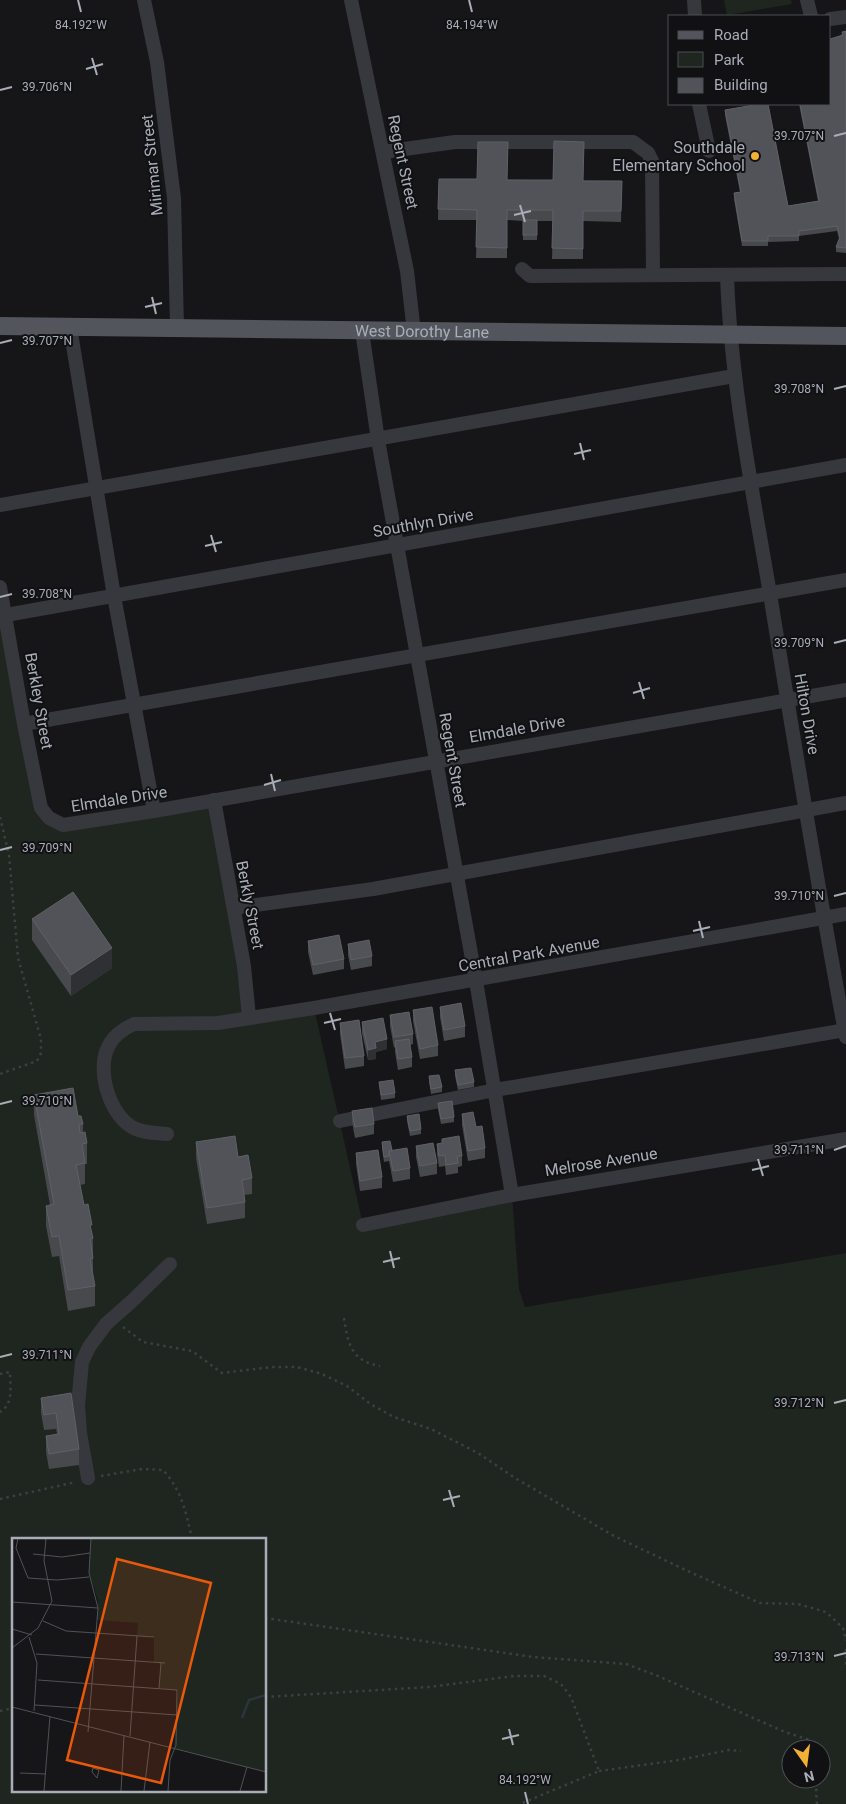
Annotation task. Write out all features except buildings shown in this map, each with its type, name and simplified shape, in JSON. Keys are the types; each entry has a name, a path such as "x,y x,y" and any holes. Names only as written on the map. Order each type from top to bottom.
{"main road":[{"name":"West Dorothy Lane","path":"0,326 846,336"}],"street":[{"name":"Mirimar Street","path":"144,0 157,62 174,198 177,327"},
{"name":"Regent Street","path":"352,0 407,271 414,332"},
{"path":"694,0 696,15"},
{"path":"807,0 811,15"},
{"path":"831,20 846,17"},
{"path":"699,105 709,151"},
{"path":"383,152 455,142 633,142 648,153 652,161 653,274"},
{"path":"522,269 530,276 846,274"},
{"name":"Hilton Drive","path":"727,276 729,336 750,483 770,594 786,701 846,1032"},
{"path":"70,327 95,489 154,812"},
{"name":"Regent Street","path":"362,331 378,440 476,981 512,1195"},
{"path":"0,505 734,376"},
{"name":"Southlyn Drive","path":"6,614 846,465"},
{"path":"24,724 846,580"},
{"name":"Berkley Street","path":"0,587 41,808 48,818"},
{"name":"Elmdale Drive","path":"48,818 55,823 68,826 846,690"},
{"name":"Berkly Street","path":"214,800 244,966 249,1017"},
{"path":"234,908 374,889 456,872 846,803"},
{"name":"Central Park Avenue","path":"167,1134 134,1129 116,1112 106,1081 103,1062 108,1046 121,1030 134,1024 218,1023 476,981 846,914"},
{"path":"340,1121 495,1090 846,1032"},
{"name":"Melrose Avenue","path":"363,1225 512,1195 846,1139"},
{"path":"88,1478 80,1433 80,1375 82,1362 89,1347 113,1316 132,1301 170,1264"}],"path":[{"path":"0,817 10,856 18,958 41,1040 41,1053 37,1061 0,1074"},
{"path":"113,1316 126,1330 143,1342 192,1351 222,1373 272,1367 297,1367 322,1374 347,1386 372,1406 394,1417 431,1429 478,1453 514,1478 614,1536 692,1573 760,1602 798,1604 826,1612 843,1628 846,1641"},
{"path":"344,1318 348,1342 353,1350 368,1364 380,1366"},
{"path":"0,1374 10,1372 10,1400 6,1409 0,1412"},
{"path":"0,1499 88,1478 142,1469 163,1470 175,1484 184,1502 192,1538"},
{"path":"266,1618 533,1657 626,1664 658,1676 785,1732 807,1739"},
{"path":"846,1649 846,1667"},
{"path":"266,1696 429,1687 514,1676 544,1676 561,1684 572,1697 599,1771"},
{"path":"520,1804 599,1771 672,1762 729,1750 741,1751"},
{"path":"817,1789 817,1804"}],"green space":[{"path":"724,0 791,0 792,4 727,15"},
{"path":"0,587 41,808 55,823 214,800 249,1017 314,1008 363,1225 512,1195 519,1289 525,1307 846,1253 846,1804 0,1804"}],"place":[{"name":"Southdale Elementary School","path":"755,156"}]}
